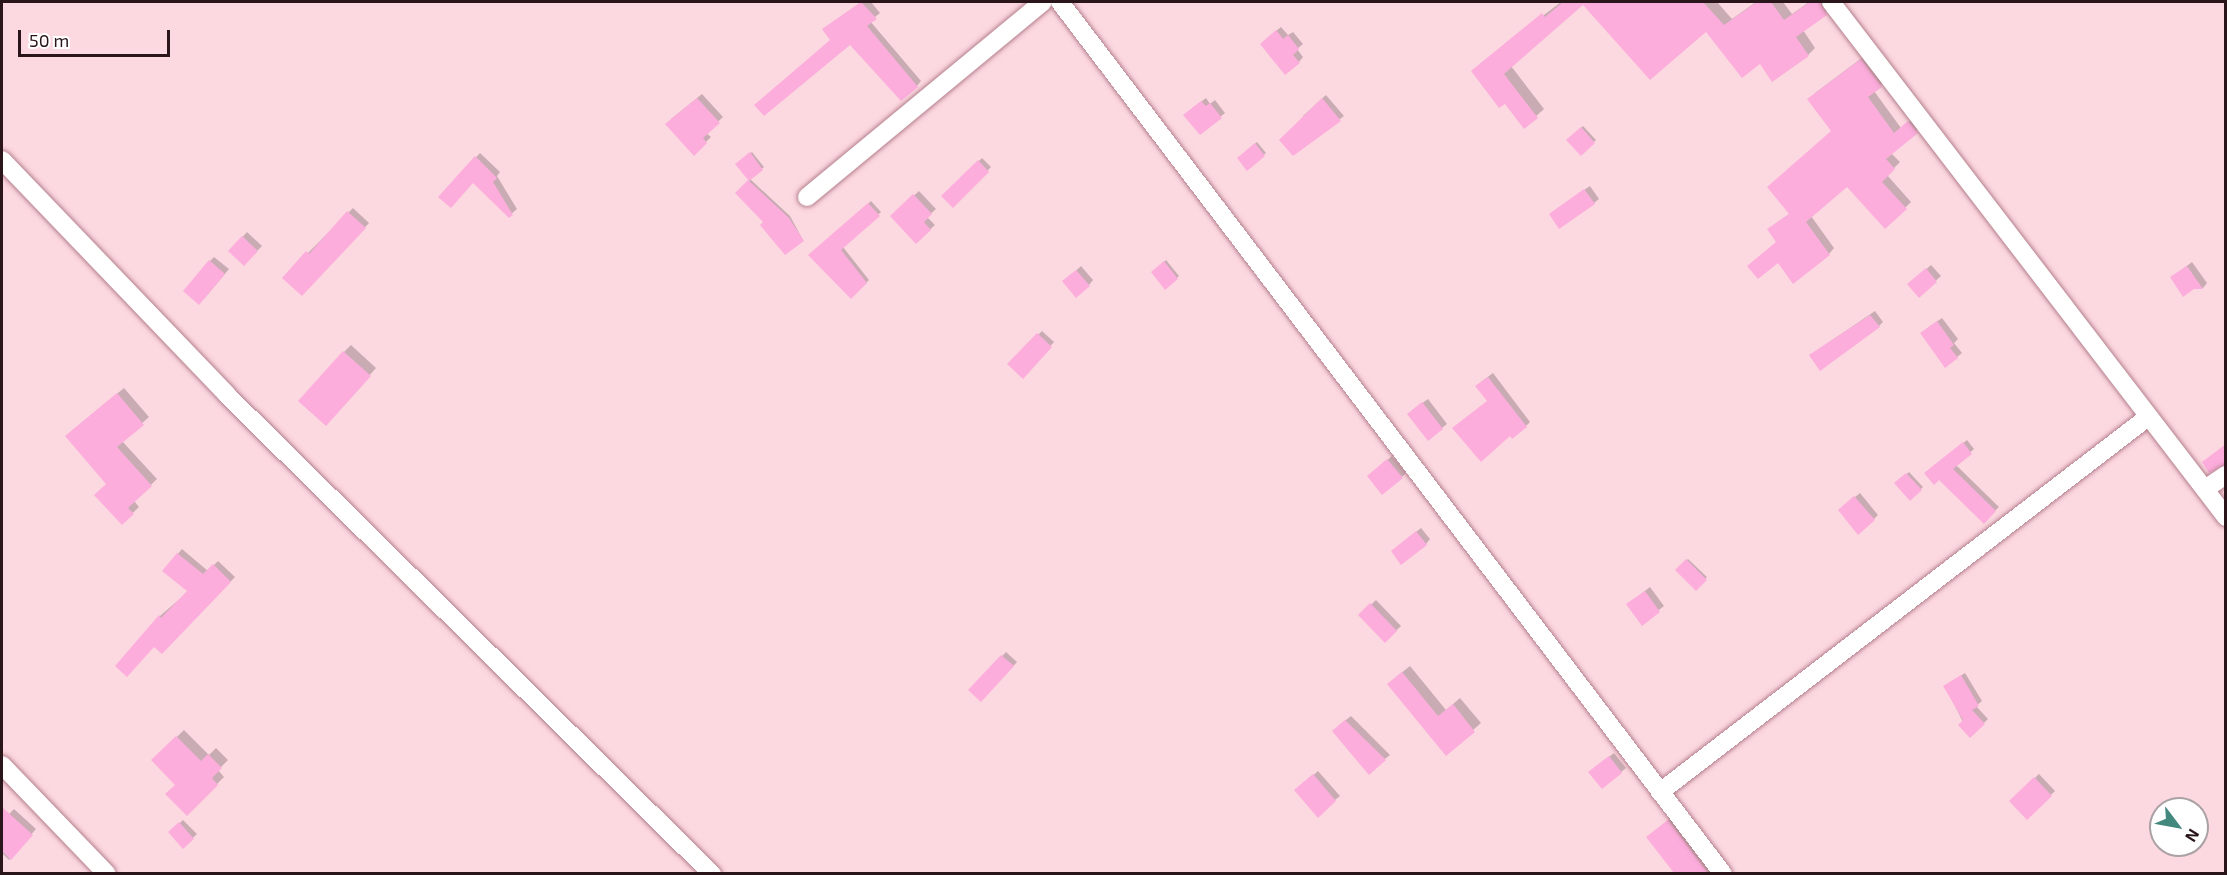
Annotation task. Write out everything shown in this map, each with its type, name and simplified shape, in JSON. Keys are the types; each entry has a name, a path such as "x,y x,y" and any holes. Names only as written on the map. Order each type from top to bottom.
{"street":[{"path":"807,197 1043,2"},
{"path":"1060,2 1723,873"},
{"path":"1831,2 2226,517"},
{"path":"2,160 227,395 712,873"},
{"path":"1660,792 2148,417"},
{"path":"2205,489 2226,474"},
{"path":"2,765 107,873"}],"building":[{"path":"861,2 877,19 867,26 918,87 901,101 850,45 764,116 754,105 830,40 822,29"},
{"path":"1563,2 1703,2 1724,25 1757,2 1771,2 1784,20 1810,2 1820,2 1827,15 1796,37 1809,56 1772,82 1760,64 1742,78 1706,32 1650,80 1583,5 1504,74 1538,118 1524,129 1505,104 1499,108 1471,71 1542,13 1545,17"},
{"path":"1276,30 1283,39 1288,35 1299,49 1293,55 1300,63 1285,75 1260,44"},
{"path":"1861,59 1882,87 1868,97 1894,133 1908,121 1918,133 1886,159 1895,169 1882,182 1907,209 1885,229 1847,187 1806,222 1830,255 1793,284 1778,263 1758,279 1747,266 1776,242 1767,229 1789,214 1767,187 1831,131 1807,99"},
{"path":"697,98 720,123 703,138 707,143 694,156 665,124"},
{"path":"1322,98 1341,121 1293,156 1279,140"},
{"path":"1201,101 1206,106 1210,103 1222,118 1200,135 1183,115"},
{"path":"1581,127 1595,143 1581,156 1566,140"},
{"path":"1255,143 1265,156 1247,171 1237,158"},
{"path":"750,152 763,170 749,181 735,164"},
{"path":"475,156 497,178 493,182 513,215 509,218 473,183 451,208 438,197"},
{"path":"978,160 989,172 953,208 941,196"},
{"path":"748,180 789,218 804,241 785,255 760,225 763,222 735,193"},
{"path":"1584,189 1595,204 1559,229 1549,214"},
{"path":"913,194 932,214 924,222 931,230 916,244 890,216"},
{"path":"868,203 880,216 841,250 867,283 851,299 808,255"},
{"path":"347,211 366,228 302,296 282,278 306,251 309,254"},
{"path":"242,236 258,251 244,266 228,251"},
{"path":"209,260 225,274 199,305 183,291"},
{"path":"1164,261 1178,279 1165,290 1151,272"},
{"path":"2187,266 2203,289 2194,289 2183,297 2170,277"},
{"path":"1926,268 1937,282 1919,298 1907,284"},
{"path":"1076,270 1090,286 1076,298 1062,281"},
{"path":"1870,315 1880,327 1820,371 1809,355"},
{"path":"1937,321 1954,345 1950,348 1958,358 1945,368 1920,333"},
{"path":"1037,333 1052,347 1023,379 1007,364"},
{"path":"343,351 371,376 326,426 298,401"},
{"path":"1488,377 1527,427 1512,439 1510,436 1481,462 1452,428 1487,401 1475,386"},
{"path":"117,393 144,425 117,447 152,486 128,508 134,514 122,525 94,495 106,484 65,436"},
{"path":"1422,402 1443,429 1428,441 1407,414"},
{"path":"1963,442 1972,454 1953,469 1996,511 1984,524 1939,480 1934,485 1924,473"},
{"path":"2226,444 2226,464 2209,473 2202,462"},
{"path":"1387,459 1403,478 1382,495 1367,476"},
{"path":"1906,473 1922,490 1910,501 1894,483"},
{"path":"1854,496 1875,520 1858,535 1838,510"},
{"path":"1416,531 1427,545 1401,565 1391,551"},
{"path":"177,553 203,574 213,564 231,582 162,654 154,647 127,677 115,666 159,615 161,618 187,591 162,571"},
{"path":"1686,559 1707,580 1696,591 1675,570"},
{"path":"1645,591 1660,612 1642,626 1626,604"},
{"path":"1370,603 1397,631 1385,643 1358,615"},
{"path":"1001,655 1014,666 981,702 968,690"},
{"path":"1402,672 1438,716 1453,704 1475,732 1446,756 1387,684"},
{"path":"1961,675 1979,706 1972,710 1985,724 1970,738 1958,725 1963,720 1943,686"},
{"path":"1345,720 1386,760 1369,775 1332,731"},
{"path":"176,736 201,761 208,754 222,768 212,778 218,785 187,816 165,794 175,785 151,760"},
{"path":"1609,756 1622,773 1602,789 1588,772"},
{"path":"1313,774 1336,801 1318,818 1294,790"},
{"path":"2034,777 2052,796 2027,820 2009,801"},
{"path":"2,807 33,835 11,860 2,851"},
{"path":"1668,820 1708,873 1674,873 1646,837"},
{"path":"179,822 194,839 183,849 168,832"}]}
